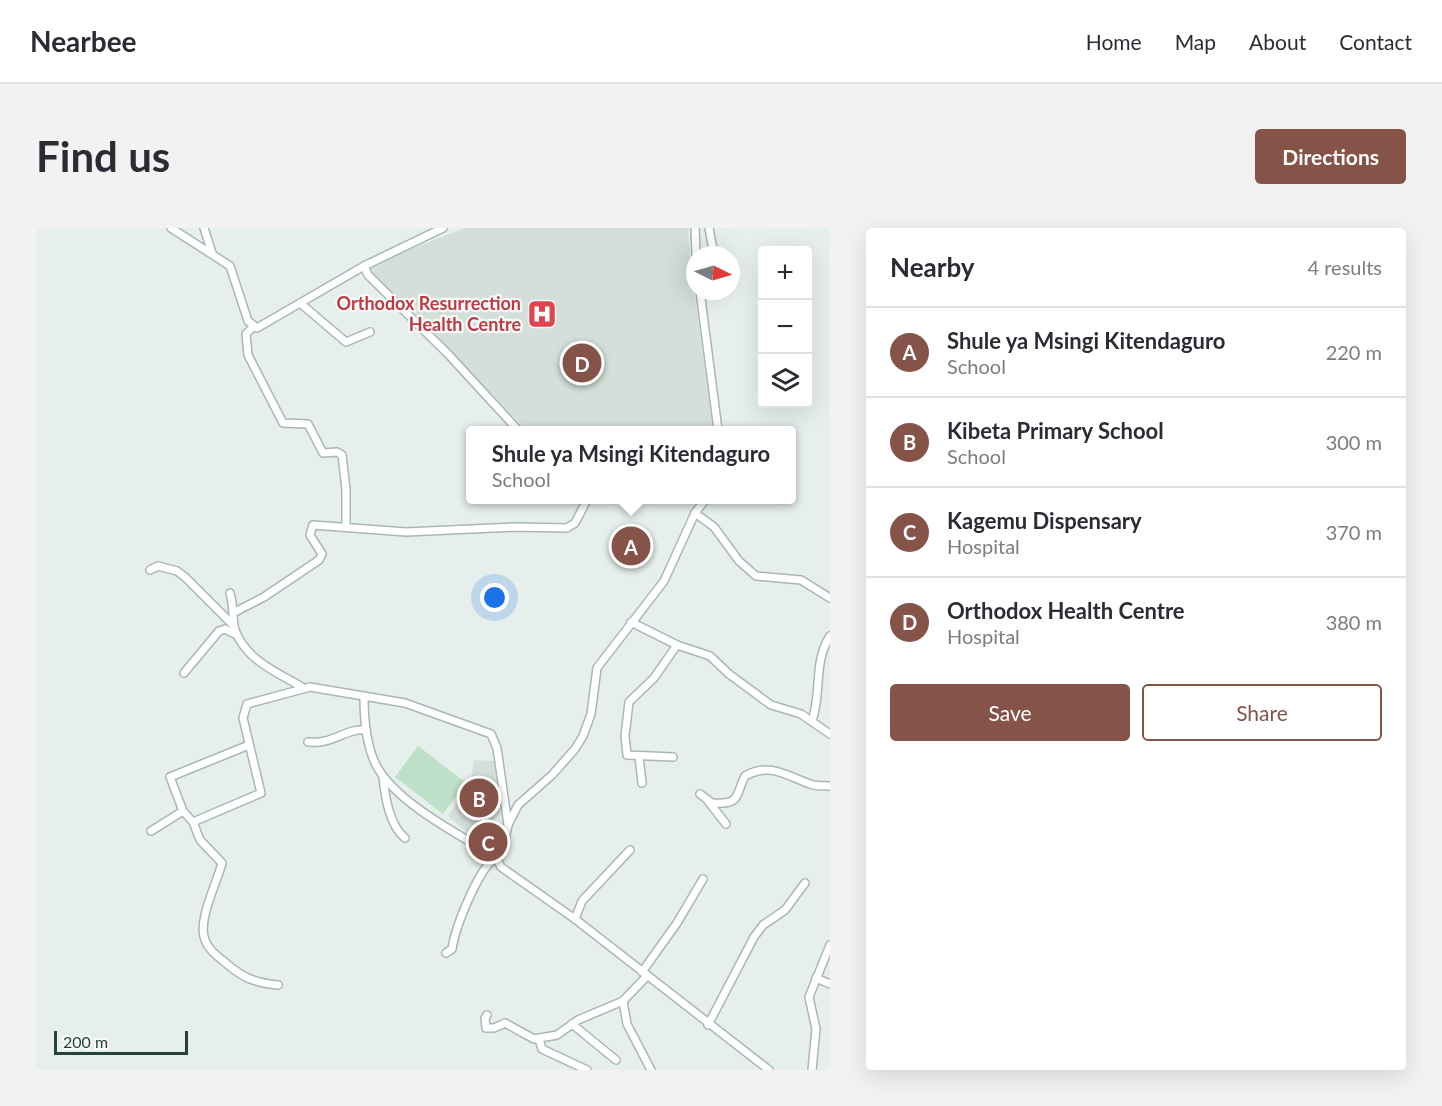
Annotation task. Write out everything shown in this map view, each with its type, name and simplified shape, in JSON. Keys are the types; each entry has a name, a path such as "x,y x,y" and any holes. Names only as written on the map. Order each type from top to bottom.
{"street":[{"path":"171,228 212,253 232,269 237,293 248,321 253,327"},
{"path":"204,228 212,253"},
{"path":"346,527 346,489 342,455 337,452 323,453 308,424 283,423 246,351 246,334 253,327 263,327 364,266 443,228"},
{"path":"695,228 696,246"},
{"path":"709,228 712,246"},
{"path":"364,266 368,275 448,354 514,426"},
{"path":"701,300 717,426"},
{"path":"300,303 346,342 370,332"},
{"path":"235,612 264,597 319,560 322,554 310,535 312,525 398,532 515,527 567,528 576,523 585,504"},
{"path":"446,953 452,949 457,926 478,880 503,849 508,825 518,805 552,775 576,749 591,714 597,668 664,581 695,513 702,504"},
{"path":"695,513 714,527 739,561 756,576 763,579 801,580 830,598"},
{"path":"150,570 158,566 182,574 235,627 248,652 272,671 302,687 405,703 491,735 496,748 508,825"},
{"path":"230,593 235,612 235,627"},
{"path":"631,622 677,645 710,656 729,674 771,705 796,712 830,734"},
{"path":"184,673 219,631 225,628 239,636"},
{"path":"813,721 819,701 820,659 830,636"},
{"path":"673,757 639,756 626,753 629,703 663,668 677,645"},
{"path":"193,822 261,793 243,718 246,705 302,687"},
{"path":"364,697 366,730 371,752 383,776 388,805 399,832 405,838"},
{"path":"308,742 325,743 355,730 366,730"},
{"path":"249,746 170,777 183,811 193,822 200,840 222,863 205,921 203,936 206,944 246,979 278,985"},
{"path":"639,756 642,783"},
{"path":"708,801 720,804 734,800 741,792 744,777 760,770 775,770 813,785 830,786"},
{"path":"383,776 412,803 496,857 501,867 575,919 708,1025 769,1070"},
{"path":"700,794 726,824"},
{"path":"151,831 183,811"},
{"path":"575,919 582,901 630,850"},
{"path":"487,1015 486,1028 509,1023 525,1035 539,1039 557,1035 572,1024 623,1000 644,974 703,879"},
{"path":"708,1025 754,937 763,925 785,910 805,883"},
{"path":"812,1070 816,1029 809,1001 816,978 830,948"},
{"path":"816,978 830,984"},
{"path":"623,1000 627,1024 651,1070"},
{"path":"572,1024 616,1060"},
{"path":"539,1039 542,1049 587,1070"}],"shaded area":[{"path":"465,228 688,228 686,300 695,300 712,426 523,426 365,267"},
{"path":"474,760 494,761 500,814 473,837 448,816 471,781"}],"green space":[{"path":"418,746 466,783 443,814 395,777"}],"place":[{"name":"Orthodox Resurrection Health Centre","path":"542,314"},
{"name":"Orthodox Health Centre","path":"582,363"},
{"name":"Shule ya Msingi Kitendaguro","path":"631,546"},
{"name":"Kibeta Primary School","path":"479,798"},
{"name":"Kagemu Dispensary","path":"488,842"}]}
